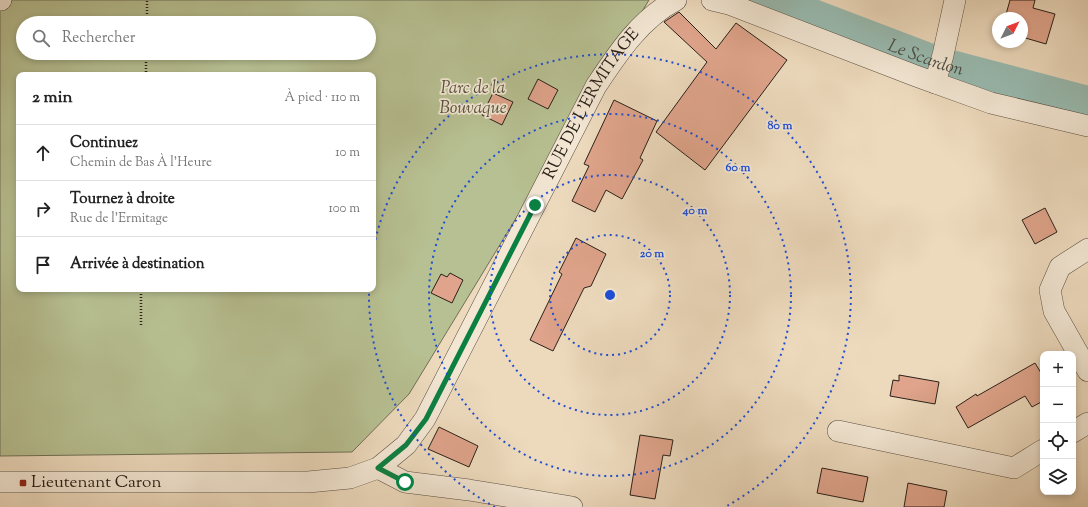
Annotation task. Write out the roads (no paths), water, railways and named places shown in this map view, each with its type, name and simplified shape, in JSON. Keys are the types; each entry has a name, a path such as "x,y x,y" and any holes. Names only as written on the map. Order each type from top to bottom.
{"street":[{"name":"RUE DE L'ERMITAGE","path":"0,482 308,482 350,478 378,468 406,445 426,419 596,86 628,40 646,21 676,0"},
{"path":"712,0 939,70 991,103 1088,126"},
{"path":"939,70 955,0"},
{"path":"1088,249 1060,267 1050,290 1054,312 1088,371"},
{"path":"1076,430 1088,423"},
{"path":"838,431 1014,468 1040,452"},
{"path":"378,468 405,482 469,490 572,507"}],"waterway":[{"name":"Le Scardon","path":"768,0 939,65 1088,104"}],"place":[{"name":"Lieutenant Caron","path":"23,483"}],"park label":[{"name":"Parc de la Bouvaque","path":"473,99"}]}
